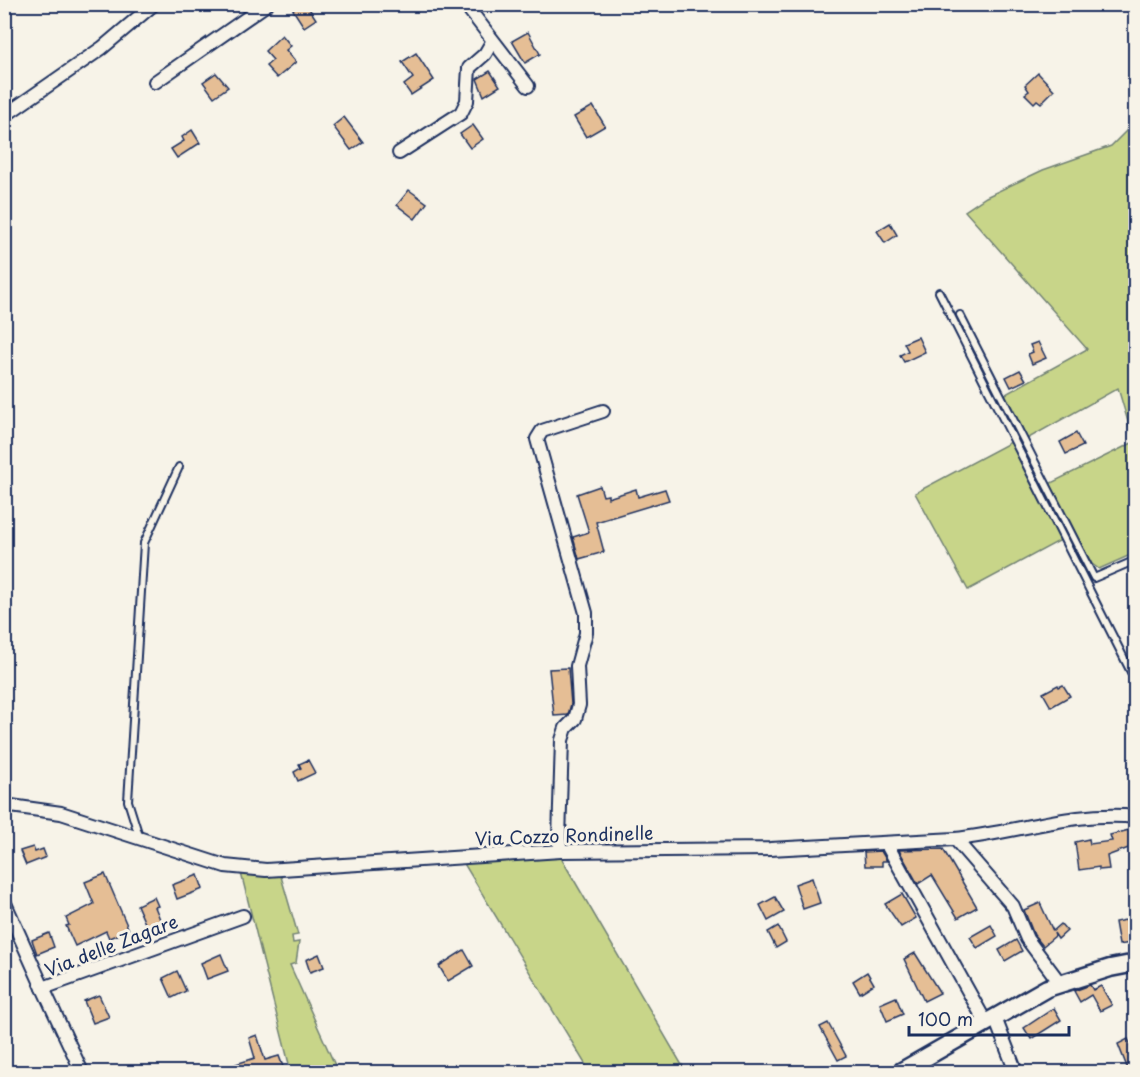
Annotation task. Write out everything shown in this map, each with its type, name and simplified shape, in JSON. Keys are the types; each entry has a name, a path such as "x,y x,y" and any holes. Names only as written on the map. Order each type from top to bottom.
{"main road":[{"path":"904,1071 1060,982 1136,963"}],"street":[{"path":"9,113 111,41 154,4"},
{"path":"154,82 267,4"},
{"path":"465,4 528,86"},
{"path":"399,153 461,113 467,101 468,68 485,54 492,42"},
{"path":"561,851 559,839 562,740 566,728 578,714 577,666 587,624 586,613 537,439 542,431 603,411"},
{"name":"Via Cozzo Rondinelle","path":"4,805 61,813 225,866 266,870 561,851 770,849 955,839 1092,817 1136,817"},
{"path":"955,839 1013,906 1027,939 1060,982"},
{"path":"886,843 990,1021 1016,1072"},
{"path":"4,901 44,988"},
{"name":"Via delle Zagare","path":"82,1072 44,988 243,916"}],"lane":[{"path":"4,98 9,113"},
{"path":"939,292 1136,682"},
{"path":"960,315 1094,578 1136,560"},
{"path":"141,840 131,818 128,801 144,543 179,467"}],"green space":[{"path":"1135,116 1135,553 1099,569 1092,564 1049,484 1134,442 1118,388 1027,439 1004,395 1087,349 965,211 986,197 1043,170 1111,146 1128,129"},
{"path":"1011,442 1061,540 968,590 915,493"},
{"path":"560,856 686,1072 590,1072 463,862"},
{"path":"241,873 280,873 298,935 292,936 293,943 299,942 296,963 290,965 338,1072 291,1072"}],"building":[{"path":"300,4 306,4 316,19 304,27 293,10"},
{"path":"528,32 540,54 525,63 512,41"},
{"path":"282,35 291,46 286,50 296,62 277,78 266,66 273,60 265,51"},
{"path":"416,53 434,80 411,95 404,85 413,78 402,62"},
{"path":"490,71 500,86 484,96 477,79"},
{"path":"216,73 228,87 214,97 203,82"},
{"path":"1038,73 1054,90 1041,103 1037,100 1034,103 1025,94 1029,91 1025,85"},
{"path":"593,106 605,126 586,137 574,117"},
{"path":"344,117 363,142 351,150 333,126"},
{"path":"473,125 483,139 470,148 460,134"},
{"path":"192,130 200,143 177,158 171,149 184,141 182,137"},
{"path":"409,190 427,203 415,219 397,205"},
{"path":"890,223 897,235 885,243 877,231"},
{"path":"918,337 925,352 904,362 900,355 908,351 904,343"},
{"path":"1038,342 1046,358 1032,364 1028,354 1033,352 1030,345"},
{"path":"1020,370 1026,380 1011,387 1006,377"},
{"path":"1076,433 1083,446 1066,454 1060,442"},
{"path":"600,486 603,496 608,495 608,498 636,489 638,497 665,489 669,500 596,522 604,552 579,559 573,537 589,532 577,494"},
{"path":"568,668 571,704 568,715 554,716 549,669"},
{"path":"1058,685 1059,687 1063,685 1070,696 1051,707 1043,693"},
{"path":"308,760 315,773 298,781 294,772 301,768 299,764"},
{"path":"1129,830 1134,846 1107,856 1109,869 1099,870 1099,867 1079,870 1075,842 1089,839 1090,844 1112,841 1110,835"},
{"path":"33,847 35,852 43,849 46,857 26,865 20,851"},
{"path":"943,849 977,907 958,918 932,875 918,884 899,850"},
{"path":"881,851 887,861 882,861 882,866 865,866 864,852"},
{"path":"105,874 129,930 109,938 106,931 75,946 66,926 69,925 66,918 94,904 85,882"},
{"path":"198,875 203,889 177,899 172,885"},
{"path":"812,878 820,903 803,909 795,884"},
{"path":"902,894 916,918 901,927 885,904"},
{"path":"154,897 158,906 155,907 162,924 148,930 137,905"},
{"path":"775,897 784,912 768,921 760,905"},
{"path":"1040,903 1053,931 1061,924 1067,931 1058,939 1054,933 1055,936 1043,946 1034,935 1024,910"},
{"path":"1136,918 1136,942 1119,945 1115,922"},
{"path":"991,925 997,936 977,948 970,937"},
{"path":"778,926 786,942 776,948 768,932"},
{"path":"49,933 54,947 37,954 32,940"},
{"path":"1016,940 1022,951 1005,961 999,950"},
{"path":"464,950 473,966 448,981 439,966"},
{"path":"915,953 940,993 924,1001 904,959"},
{"path":"221,954 228,971 207,979 201,963"},
{"path":"319,954 324,967 310,972 306,960"},
{"path":"177,971 186,991 172,998 163,978"},
{"path":"867,972 874,984 860,993 853,981"},
{"path":"1090,985 1093,990 1101,986 1112,1005 1100,1011 1091,995 1080,1002 1074,991"},
{"path":"99,995 109,1017 93,1023 84,1001"},
{"path":"896,997 903,1014 887,1021 880,1004"},
{"path":"1054,1008 1061,1020 1031,1039 1024,1028"},
{"path":"828,1023 846,1056 838,1060 820,1027"},
{"path":"257,1035 265,1060 279,1056 285,1072 239,1072 236,1064 255,1058 249,1038"},
{"path":"1128,1039 1136,1057 1136,1070 1129,1072 1118,1044"}]}
